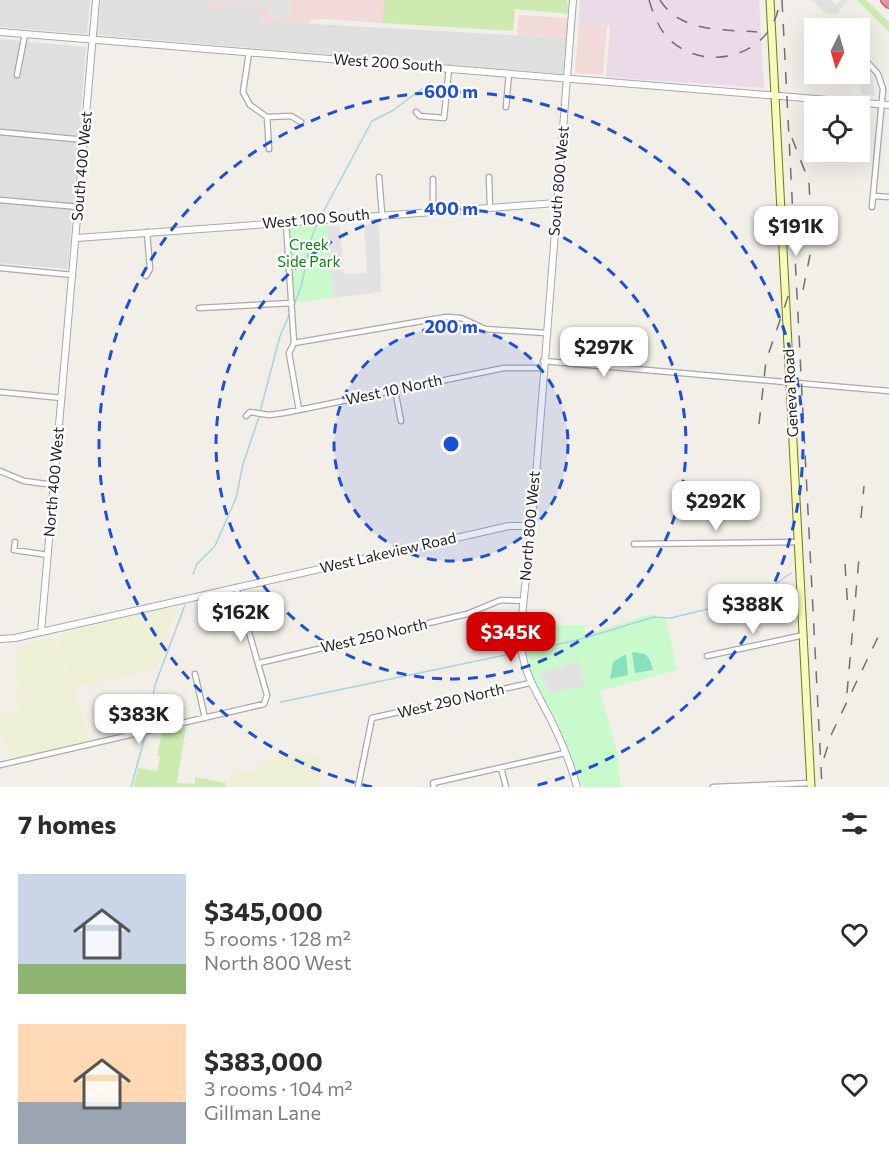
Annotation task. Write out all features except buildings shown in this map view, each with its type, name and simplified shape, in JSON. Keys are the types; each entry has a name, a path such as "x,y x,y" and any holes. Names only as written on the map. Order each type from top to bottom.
{"highway":[{"path":"885,0 889,4"}],"main road":[{"name":"Geneva Road","path":"770,0 811,785"}],"street":[{"name":"South 400 West","path":"69,332 96,0"},
{"name":"South 800 West","path":"543,365 573,0"},
{"name":"West 200 South","path":"0,32 886,105"},
{"path":"17,75 25,34"},
{"path":"249,52 243,92 250,105 267,117 291,116 301,122"},
{"path":"870,65 881,78 886,105 872,207"},
{"path":"416,112 420,116 444,118 449,68"},
{"path":"506,107 509,73"},
{"path":"267,117 269,149"},
{"path":"0,132 85,140"},
{"path":"380,177 382,214"},
{"path":"489,177 490,206"},
{"path":"433,179 433,210"},
{"path":"873,196 889,197"},
{"path":"0,200 79,207"},
{"name":"West 100 South","path":"77,238 433,210 556,203"},
{"path":"286,222 294,343 289,354 299,410"},
{"path":"146,276 150,269 147,232"},
{"path":"0,268 73,275"},
{"path":"200,308 292,303"},
{"path":"294,343 446,317 461,318 485,328 546,333"},
{"name":"North 400 West","path":"41,632 69,332"},
{"name":"West 10 North","path":"246,416 250,412 269,415 299,410 504,368 543,365 889,391"},
{"name":"North 800 West","path":"543,365 521,650 530,683 552,722 577,787"},
{"path":"395,390 401,421"},
{"path":"0,392 62,398"},
{"path":"0,471 24,481 54,485"},
{"name":"West Lakeview Road","path":"0,639 15,639 509,525 531,526"},
{"path":"15,542 14,550 48,555"},
{"path":"634,544 799,542"},
{"path":"0,765 265,702 267,695 259,663 236,587"},
{"name":"West 250 North","path":"259,663 467,614 501,600 523,601"},
{"path":"708,656 804,635"},
{"path":"195,674 205,718"},
{"name":"West 290 North","path":"358,787 372,718 530,683"},
{"path":"120,706 127,735"},
{"path":"434,785 565,753"},
{"path":"501,768 506,787"},
{"path":"713,787 811,785"}],"shaded area":[{"path":"0,0 90,0 87,34 0,27"},
{"path":"101,0 209,0 208,8 226,5 264,8 261,21 566,38 563,74 97,35"},
{"path":"209,0 384,0 382,23 324,19 311,20 306,25 261,21 263,8 226,5 225,10 208,8"},
{"path":"210,0 291,0 289,16 285,16 284,20 271,19 268,15 268,6 224,2 223,5 214,5 214,1"},
{"path":"580,0 759,0 764,88 606,77 610,26 579,23"},
{"path":"811,0 832,0 836,5 841,0 848,0 837,14 826,13"},
{"path":"519,15 568,18 566,38 517,35"},
{"path":"579,23 607,26 603,75 575,71"},
{"path":"0,39 86,47 68,269 0,263"},
{"path":"870,74 875,96 861,94 861,84 870,84"},
{"path":"379,224 381,292 333,298 327,226 340,226 343,274 367,273 364,225"},
{"path":"579,662 585,686 550,693 539,672"}],"green space":[{"path":"384,0 567,0 569,14 515,9 513,31 382,23"},
{"path":"857,0 866,0 889,22 889,32"},
{"name":"Creek Side Park","path":"326,218 333,298 292,303 286,223"},
{"path":"170,606 176,612 156,669 74,688 56,635"},
{"path":"651,614 666,619 677,670 600,691 617,751 621,787 583,787 555,716 543,699 532,673 525,644 526,625 585,625 584,635"},
{"path":"49,637 56,640 91,741 11,760 0,728 0,714 19,709 16,651 20,646"},
{"path":"632,652 645,654 653,670 635,673"},
{"path":"626,654 628,675 610,679 613,662"},
{"path":"186,727 177,783 195,784 195,777 226,783 225,787 133,787 138,768 157,771 160,757 157,756 162,731"},
{"path":"275,755 318,756 321,765 317,787 227,787 232,772 256,770"}],"waterway":[{"path":"320,218 372,121 392,111 430,83"},
{"path":"294,303 302,284 310,243 318,223"},
{"path":"260,412 280,336 290,313"},
{"path":"193,574 197,564 215,546 236,498 243,464 259,417"},
{"path":"532,650 581,639 654,617 671,618 757,597 791,573"},
{"path":"147,728 155,685 185,605"},
{"path":"281,702 515,653"},
{"path":"131,787 146,733"}],"railway":[{"path":"649,0 658,24 667,37 682,49 699,55 716,57 734,55 750,48 763,37 773,23 779,5"},
{"path":"660,0 669,11 691,24 716,29 757,32"},
{"path":"782,0 822,787"},
{"path":"792,138 809,182 812,245 802,295"},
{"path":"759,424 766,361 792,285"},
{"path":"861,518 864,486"},
{"path":"847,693 859,558"},
{"path":"845,564 848,612"},
{"path":"824,758 832,733 878,637"}]}
